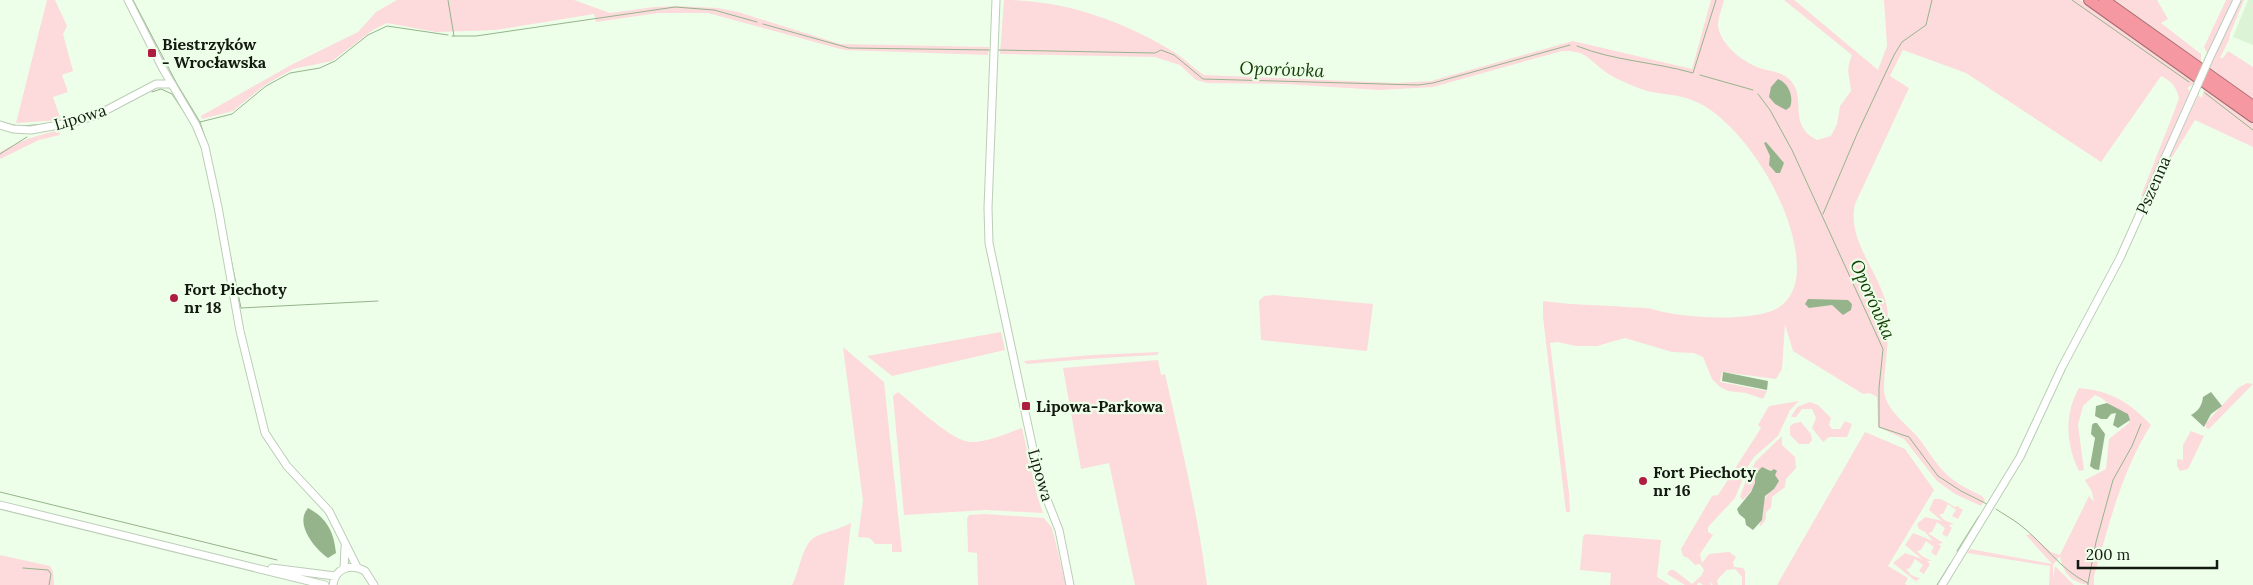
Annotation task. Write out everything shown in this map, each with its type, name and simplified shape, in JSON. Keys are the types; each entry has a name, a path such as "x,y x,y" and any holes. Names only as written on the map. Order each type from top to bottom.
{"highway":[{"path":"2089,0 2253,117"},
{"path":"2104,0 2253,106"}],"street":[{"path":"128,0 163,69 196,125 205,147 218,206 240,331 265,433 282,461 329,511 357,567"},
{"name":"Lipowa","path":"996,0 988,232 1014,365 1040,482 1059,530 1070,585"},
{"name":"Pszenna","path":"1942,585 2020,457 2062,367 2120,258 2237,0"},
{"path":"156,84 163,69"},
{"name":"Lipowa","path":"0,125 13,129 31,130 75,122 97,115 156,84 172,84"},
{"path":"0,505 325,585"},
{"path":"344,568 346,545"},
{"path":"254,567 335,576"},
{"path":"333,585 335,576 344,568 357,567 368,573 374,585"}],"shaded area":[{"path":"47,0 55,0 67,26 63,34 73,71 62,75 68,92 53,97 61,120 16,123"},
{"path":"397,0 574,0 610,13 654,7 718,8 738,12 840,44 989,47 988,55 844,50 708,13 658,13 596,22 594,14 496,30 436,32 387,23 373,30 332,61 293,69 265,85 233,111 202,119 201,116 291,65 358,32 376,12"},
{"path":"1004,0 1026,1 1071,8 1114,22 1174,52 1204,75 1396,83 1431,81 1573,41 1692,69 1711,0 1724,0 1718,26 1724,40 1735,53 1749,63 1756,67 1782,74 1791,81 1798,96 1800,119 1803,127 1808,134 1817,140 1831,136 1837,124 1840,106 1851,91 1848,69 1852,55 1784,0 1794,0 1878,70 1887,46 1884,0 2080,0 2196,83 2187,88 2191,92 2144,196 2141,196 2179,99 2173,85 2165,78 2161,76 2101,162 1966,73 1903,50 1890,76 1909,88 1855,204 1855,228 1863,252 1881,287 1887,310 1885,398 1893,411 1921,441 1943,471 1959,484 1982,496 1985,500 1981,506 1955,494 1937,481 1904,439 1878,427 1877,397 1870,393 1863,394 1793,351 1785,324 1782,369 1776,379 1722,372 1720,382 1767,391 1763,399 1746,393 1728,391 1720,387 1712,379 1703,357 1694,353 1672,352 1625,338 1597,346 1576,346 1558,342 1550,343 1569,493 1570,512 1566,512 1543,317 1543,301 1646,308 1679,315 1730,317 1762,314 1774,310 1780,307 1792,293 1796,282 1797,269 1790,226 1771,182 1758,161 1728,125 1701,104 1681,97 1652,92 1631,85 1610,75 1582,54 1570,51 1562,51 1433,87 1380,90 1284,84 1207,83 1196,80 1180,65 1155,57 1000,54"},
{"path":"2115,0 2157,0 2168,19 2161,23 2201,54 2201,62"},
{"path":"2226,0 2233,0 2208,55 2204,47"},
{"path":"2240,0 2244,0 2220,58 2223,58 2228,51 2253,67 2253,100 2209,68"},
{"path":"2248,0 2253,0 2253,45 2233,37"},
{"path":"1778,79 1788,87 1791,95 1790,107 1786,110 1775,104 1769,97 1771,87"},
{"path":"2204,88 2253,123 2253,147 2195,120 2161,175 2198,95 2202,98"},
{"path":"59,130 60,135 39,140 0,159 0,152 7,148"},
{"path":"1766,142 1784,163 1780,173 1776,173 1769,165 1770,156 1764,143"},
{"path":"1274,295 1373,304 1367,351 1261,340 1259,301 1264,296"},
{"path":"1808,299 1848,300 1852,304 1851,310 1843,315 1832,305 1809,308 1805,304"},
{"path":"1001,332 1005,350 892,376 867,356"},
{"path":"843,347 884,382 902,552 892,552 892,544 875,544 870,538 858,537 863,501"},
{"path":"1159,352 1157,355 1027,364 1023,361 1092,355"},
{"path":"1158,360 1161,375 1165,374 1183,453 1199,532 1207,585 1135,585 1109,463 1081,469 1063,368"},
{"path":"1723,372 1768,381 1767,390 1722,381"},
{"path":"2247,383 2253,384 2209,429 2206,428 2206,423 2238,388"},
{"path":"2079,388 2101,392 2119,399 2135,410 2151,425 2132,460 2117,498 2094,576 2094,585 2087,585 2071,578 2064,569 2060,556 2053,565 2053,580 2055,566 2074,585 2049,585 2050,566 1967,553 1970,549 2052,564 2026,535 2031,534 2051,552 2060,555 2089,496 2094,502 2092,492 2085,480 2106,469 2109,439 2129,423 2127,413 2116,409 2095,395 2083,406 2078,425 2084,470 2079,471 2071,451 2068,429 2071,408"},
{"path":"898,392 934,422 964,441 984,441 1022,428 1037,495 1043,513 985,510 904,515 893,396"},
{"path":"2211,392 2222,406 2211,414 2204,427 2191,415 2199,408 2203,397"},
{"path":"1799,401 1790,410 1778,436 1754,457 1748,466 1735,498 1708,527 1708,532 1713,535 1700,554 1702,563 1709,554 1729,552 1736,557 1733,562 1734,567 1743,568 1745,571 1745,585 1742,585 1742,577 1735,569 1727,570 1717,580 1718,585 1713,585 1710,582 1711,585 1703,585 1699,582 1697,585 1685,585 1667,574 1670,570 1674,570 1692,584 1701,576 1704,570 1700,564 1695,565 1683,556 1681,549 1712,496 1718,495 1761,428 1758,425 1769,406"},
{"path":"1810,402 1818,405 1831,418 1829,425 1832,429 1840,429 1845,421 1852,424 1847,437 1829,437 1823,442 1812,428 1816,418 1812,409 1802,409 1796,417 1791,417 1797,407"},
{"path":"2107,403 2128,414 2130,420 2118,428 2113,425 2116,413 2111,414 2107,419 2095,416 2096,406"},
{"path":"1801,422 1811,434 1812,440 1809,444 1799,444 1790,435 1790,426"},
{"path":"2094,423 2097,423 2105,434 2099,470 2090,466 2095,438 2091,434"},
{"path":"2191,431 2204,436 2188,469 2180,471 2177,466 2177,459 2183,460 2183,445"},
{"path":"1865,432 1905,449 1934,490 1888,566 1908,578 1905,584 1907,585 1777,585"},
{"path":"1782,436 1782,445 1795,457 1796,468 1786,479 1785,487 1772,497 1771,508 1766,512 1766,519 1761,526 1759,525 1764,501 1768,493 1773,490 1771,471 1767,468 1746,497 1743,500 1740,497 1748,475 1756,461"},
{"path":"1762,467 1771,471 1774,469 1777,471 1775,475 1779,481 1774,489 1765,496 1762,520 1753,530 1746,525 1745,519 1739,514 1737,509 1751,492 1755,483 1755,474"},
{"path":"1934,499 1941,499 1963,510 1958,519 1952,516 1956,510 1948,504 1943,514 1939,514 1944,520 1954,524 1949,525 1952,528 1947,537 1942,534 1945,528 1937,522 1932,532 1928,533 1943,543 1938,544 1941,546 1936,556 1931,552 1934,547 1926,541 1921,550 1917,551 1932,561 1927,561 1930,564 1924,574 1919,571 1923,565 1915,559 1910,568 1906,569 1911,575 1921,579 1916,580 1918,583 1893,563 1905,553 1922,559 1905,545 1913,533 1933,541 1925,532 1919,529 1917,524 1925,517 1942,521 1929,510"},
{"path":"308,508 325,521 331,532 336,553 328,558 317,549 308,536 303,521 304,514"},
{"path":"985,514 1044,518 1052,528 1066,585 978,585 977,553 968,552 967,519 969,515"},
{"path":"851,523 844,585 792,585 805,550 812,539"},
{"path":"1585,534 1661,540 1657,577 1670,585 1610,585 1611,573 1580,570 1583,537"},
{"path":"0,555 50,566 53,571 54,585 0,585"}],"waterway":[{"path":"133,0 177,84 200,122 208,146 241,308 378,301"},
{"path":"448,0 454,36"},
{"name":"Oporówka","path":"1577,46 1605,55 1693,73 1716,0"},
{"path":"1823,214 1857,134 1894,55 1902,42 1926,25 1932,0"},
{"path":"2072,0 2189,82"},
{"name":"Oporówka","path":"452,36 476,36 675,7 714,10 757,22"},
{"name":"Oporówka","path":"763,24 849,48 990,50"},
{"name":"Oporówka","path":"200,122 232,114 266,86 290,73 320,68 335,61 368,35 387,26 448,35"},
{"name":"Oporówka","path":"998,50 1155,53 1161,50 1174,55 1203,79 1418,85 1433,83 1570,45"},
{"name":"Oporówka","path":"1700,75 1753,90"},
{"name":"Oporówka","path":"152,92 161,89 172,94 192,124"},
{"path":"2205,93 2253,130"},
{"name":"Oporówka","path":"1758,94 1770,110 1792,150 1883,349 1879,388 1879,427 1909,437 1938,476 1961,491 1987,504"},
{"name":"Oporówka","path":"89,114 97,111"},
{"name":"Oporówka","path":"50,123 78,117"},
{"name":"Oporówka","path":"5,123 18,126"},
{"name":"Oporówka","path":"22,126 46,124"},
{"path":"0,154 27,137"},
{"path":"2088,583 2096,542 2113,480 2132,446 2141,424"},
{"path":"0,492 277,560"},
{"name":"Oporówka","path":"1996,509 2028,531 2060,563 2088,583 2088,585"},
{"path":"1957,551 1979,516"},
{"path":"1937,585 1950,564"},
{"path":"23,568 48,570 51,574 49,585"}],"place":[{"name":"Biestrzyków - Wrocławska","path":"152,53"},
{"name":"Fort Piechoty nr 18","path":"174,298"},
{"name":"Lipowa-Parkowa","path":"1026,406"},
{"name":"Fort Piechoty nr 16","path":"1643,481"}]}
